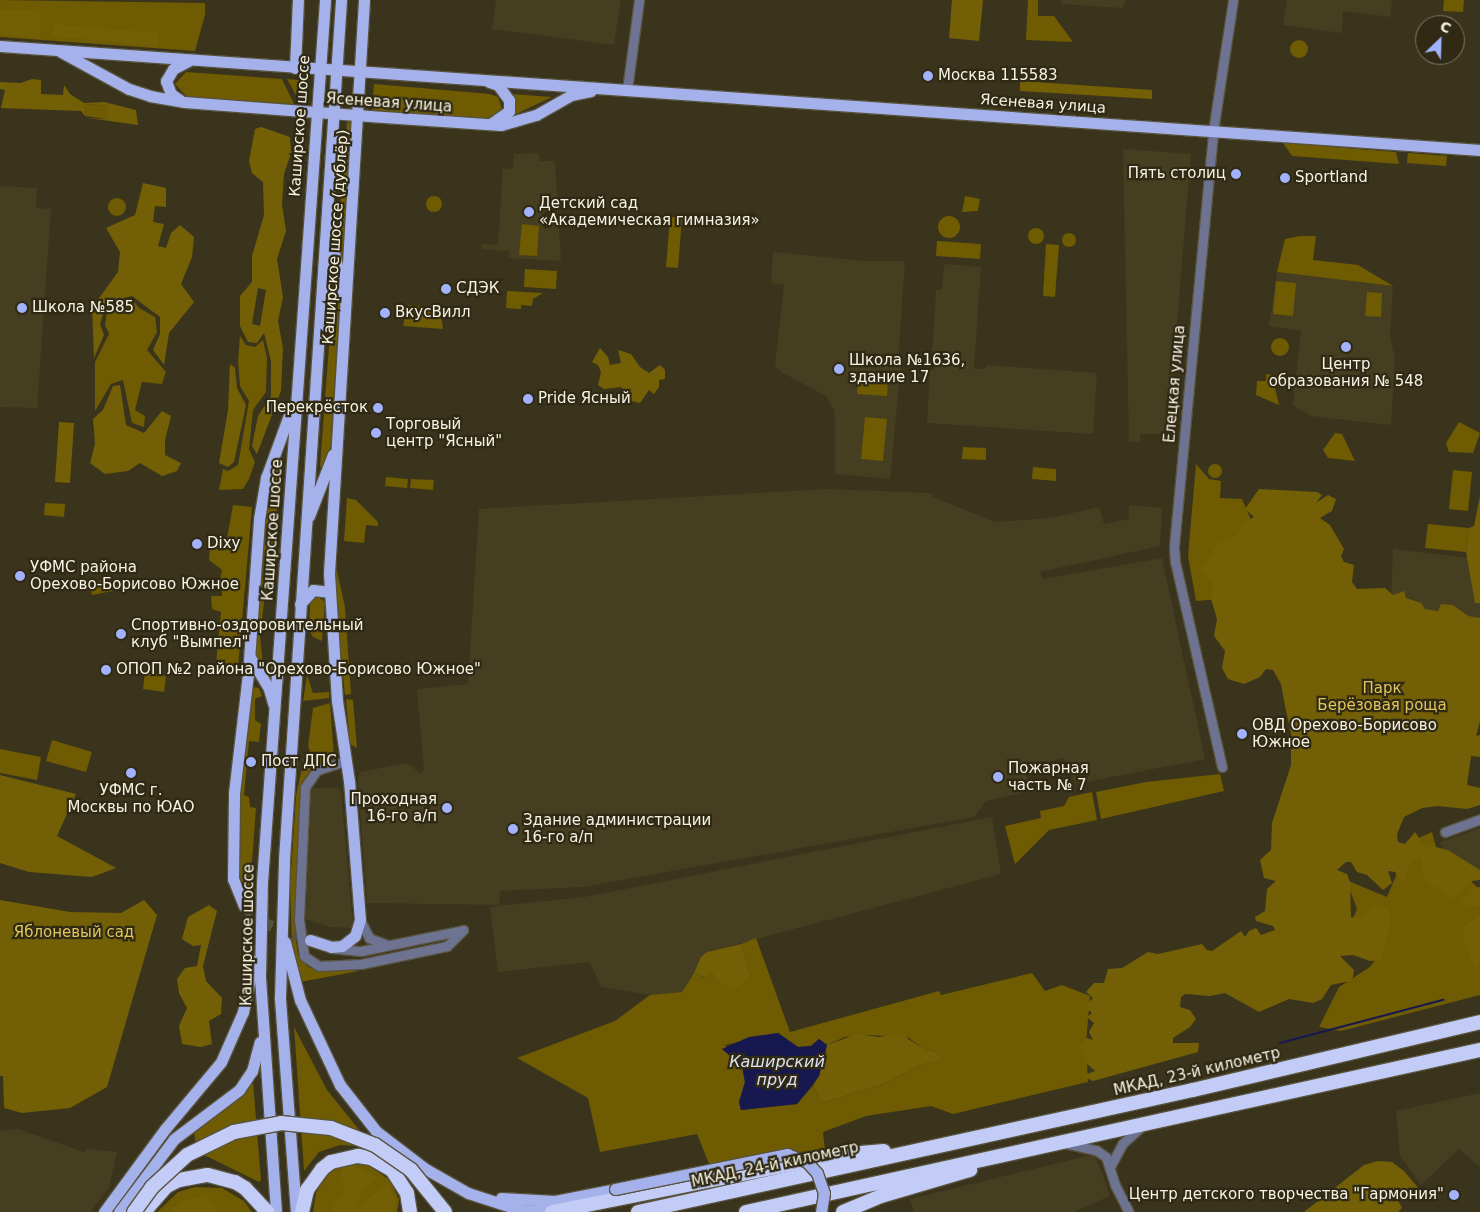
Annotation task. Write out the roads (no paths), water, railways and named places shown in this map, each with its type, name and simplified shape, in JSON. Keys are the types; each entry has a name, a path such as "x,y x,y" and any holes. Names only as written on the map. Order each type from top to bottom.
{"highway":[{"name":"МКАД, 23-й километр","path":"919,1150 1194,1090 1480,1022"},
{"path":"746,1212 1480,1050"},
{"path":"134,1212 152,1187 188,1155 234,1132 281,1123 331,1128 375,1145 411,1170 445,1212"},
{"path":"843,1212 874,1198 1033,1149"},
{"path":"553,1212 838,1155 919,1150"},
{"name":"МКАД, 24-й километр","path":"638,1212 919,1150"},
{"path":"302,1212 306,1190 322,1169 332,1162 358,1156 371,1158 392,1170 408,1193 410,1212"},
{"path":"144,1212 167,1186 179,1180 208,1175 235,1182 245,1188 267,1212"}],"main road":[{"path":"294,68 298,0"},
{"name":"Каширское шоссе","path":"276,1212 262,1020 261,923 325,0"},
{"name":"Каширское шоссе","path":"296,1212 281,1036 282,922 304,526 341,0"},
{"name":"Каширское шоссе (дублёр)","path":"360,920 330,592 331,544 364,0"},
{"name":"Ясеневая улица","path":"0,46 361,73 603,88 1480,150"},
{"name":"Ясеневая улица","path":"57,50 129,89 184,102 486,125 513,123 536,115 571,95 603,88"},
{"path":"184,102 171,94 166,81 173,69 190,60"},
{"path":"485,80 498,86 509,100 508,111 504,116 486,125"},
{"path":"325,212 346,307"},
{"path":"244,906 234,886 232,870 234,793 250,651 260,507 270,467 297,391"},
{"path":"304,526 337,445"},
{"path":"300,604 313,590 330,592"},
{"path":"250,651 253,666 271,694 274,718"},
{"path":"310,940 326,946 338,947 350,941 357,932 360,920"},
{"path":"282,922 292,974 300,1000 340,1085 362,1115 391,1144 453,1185 503,1206 520,1210 553,1212"},
{"path":"104,1212 229,1048 246,1004 261,923"},
{"path":"118,1212 157,1159 184,1130 230,1097 246,1081 256,1062 262,1020"},
{"path":"453,1185 495,1197 538,1202 615,1189 787,1154 801,1158 817,1173 824,1193 821,1212"}],"street":[{"path":"627,90 639,0"},
{"name":"Елецкая улица","path":"1222,767 1174,556 1213,131 1233,0"},
{"path":"326,946 348,952 463,930 451,943 356,965 319,966 304,956 299,928 304,787 314,772 327,766 345,762"},
{"path":"1445,832 1480,819"},
{"path":"360,920 369,938 389,945"},
{"path":"1110,1167 1122,1144 1144,1125"},
{"path":"1062,1143 1096,1150 1106,1158 1115,1185 1129,1212"}],"water":[{"name":"Каширский пруд","path":"778,1033 798,1047 811,1046 819,1039 827,1045 819,1076 797,1104 741,1110 739,1102 745,1082 742,1066 722,1049 749,1037"}],"waterway":[{"path":"1280,1043 1443,1000"}],"tunnel":[{"path":"244,906 262,922 310,940"}],"place":[{"name":"Москва 115583","path":"928,76"},
{"name":"Пять столиц","path":"1236,174"},
{"name":"Sportland","path":"1285,178"},
{"name":"Детский сад «Академическая гимназия»","path":"529,212"},
{"name":"СДЭК","path":"446,289"},
{"name":"Школа №585","path":"22,308"},
{"name":"ВкусВилл","path":"385,313"},
{"name":"Центр образования № 548","path":"1346,347"},
{"name":"Школа №1636, здание 17","path":"839,369"},
{"name":"Pride Ясный","path":"528,399"},
{"name":"Перекрёсток","path":"378,408"},
{"name":"Торговый центр \"Ясный\"","path":"376,433"},
{"name":"Dixy","path":"197,544"},
{"name":"УФМС района Орехово-Борисово Южное","path":"20,576"},
{"name":"Спортивно-оздоровительный клуб \"Вымпел\"","path":"121,634"},
{"name":"ОПОП №2 района \"Орехово-Борисово Южное\"","path":"106,670"},
{"name":"ОВД Орехово-Борисово Южное","path":"1242,734"},
{"name":"Пост ДПС","path":"251,762"},
{"name":"УФМС г. Москвы по ЮАО","path":"131,773"},
{"name":"Пожарная часть № 7","path":"998,777"},
{"name":"Проходная 16-го а/п","path":"447,808"},
{"name":"Здание администрации 16-го а/п","path":"513,829"},
{"name":"Центр детского творчества \"Гармония\"","path":"1454,1195"}],"park label":[{"name":"Парк Берёзовая роща","path":"1382,696"},
{"name":"Яблоневый сад","path":"74,933"}]}
